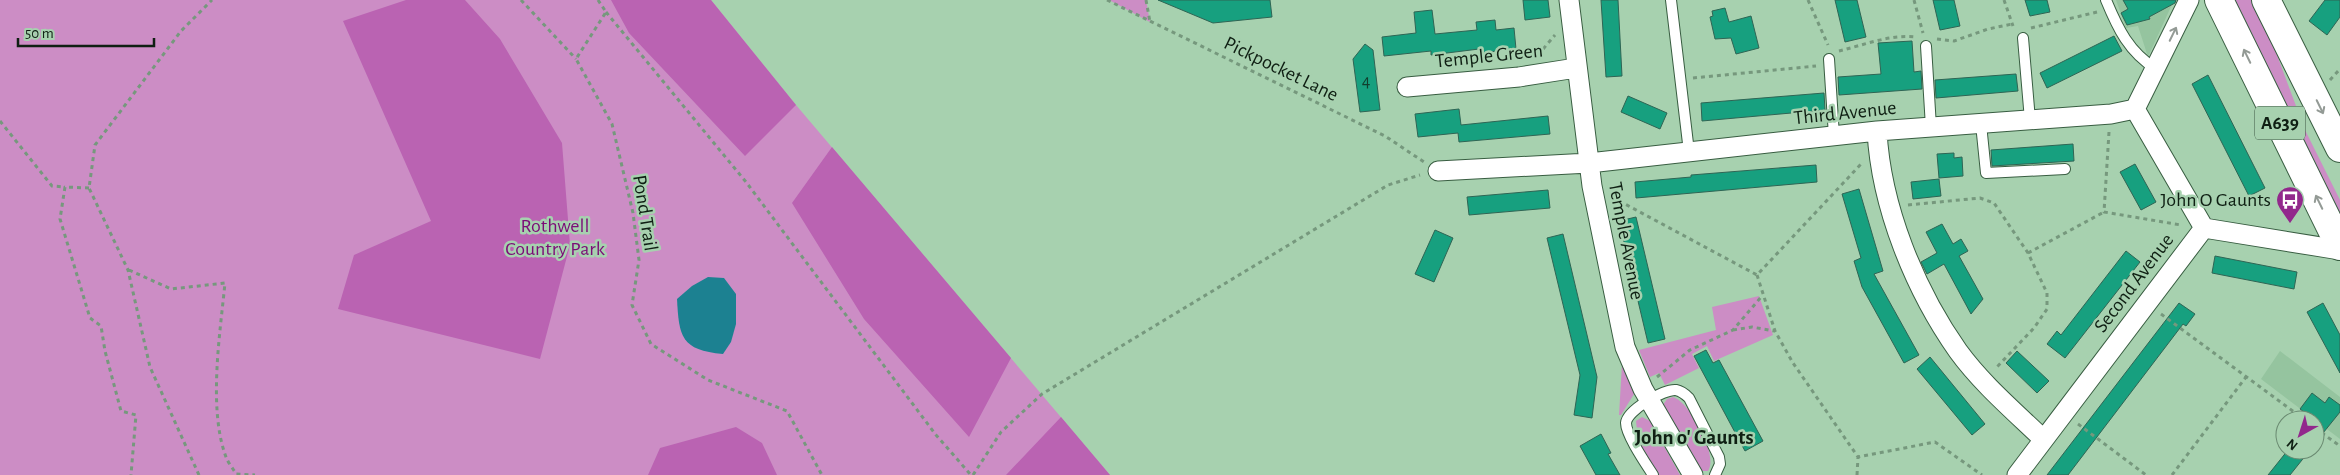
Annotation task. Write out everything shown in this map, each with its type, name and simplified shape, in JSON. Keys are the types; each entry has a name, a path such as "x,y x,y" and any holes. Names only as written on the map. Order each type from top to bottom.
{"main road":[{"name":"A639","path":"2219,0 2340,248"},
{"name":"A639","path":"2266,0 2340,148"}],"street":[{"path":"2189,0 2135,109 2204,228"},
{"name":"Temple Avenue","path":"1570,8 1592,186 1625,348 1646,395 1693,475"},
{"name":"Temple Green","path":"1407,87 1519,77 1576,68"},
{"name":"Third Avenue","path":"1438,171 1589,163 1834,136 1878,139 1931,128 2111,114 2135,109"},
{"path":"1878,139 1891,207 1909,264 1934,315 1959,352 2043,439"},
{"name":"Second Avenue","path":"2017,475 2204,228 2288,242 2340,248"}],"lane":[{"path":"1672,0 1689,152"},
{"path":"2108,4 2120,32 2130,47 2143,61 2156,69"},
{"path":"2023,34 2030,120"},
{"path":"1925,42 1931,128"},
{"path":"1829,62 1834,136"},
{"path":"1981,124 1986,173 2064,169"},
{"path":"1653,475 1626,424 1630,414 1646,395 1675,390 1680,391 1689,398 1720,457 1720,464 1715,475"}],"path":[{"path":"198,475 150,367 128,270 89,188 95,145 181,31 212,0"},
{"name":"Pond Trail","path":"521,0 576,59 612,124 633,213 639,260 632,304 651,344 708,380 787,411 822,475"},
{"path":"598,0 746,182 936,436 972,475 1001,432 1042,394 1388,186 1438,171"},
{"name":"Pickpocket Lane","path":"1107,0 1385,136 1438,171"},
{"path":"1146,0 1150,22"},
{"path":"1808,0 1830,53 1906,36 1925,42 1954,41 1988,29 2012,24"},
{"path":"1914,0 1925,42"},
{"path":"2004,0 2014,31"},
{"path":"2023,34 2108,4"},
{"path":"1519,77 1570,8"},
{"path":"576,59 606,12"},
{"path":"1680,79 1829,62"},
{"path":"2104,212 2111,114"},
{"path":"0,121 52,186 89,188"},
{"path":"1757,275 1878,139"},
{"path":"65,186 60,219 90,318 102,326 105,351 121,411 136,415 131,475"},
{"path":"1592,186 1757,275 1774,331 1793,363 1858,457 1857,475"},
{"path":"1891,207 1980,198 1994,203 2004,214 2028,252 2047,293 2047,308 2034,328 1984,380"},
{"path":"2028,252 2104,212 2204,228"},
{"path":"128,270 171,288 225,283 218,359 218,422 226,458 236,474 255,475"},
{"path":"1733,330 1762,296"},
{"path":"2146,303 2291,410"},
{"path":"1646,395 1690,350 1733,330 1752,328 1774,331"},
{"path":"2172,475 2246,377"},
{"path":"2063,413 2146,475"},
{"path":"2325,435 2340,446"},
{"path":"1858,457 1935,442 1982,475"}],"shaded area":[{"path":"2116,0 2174,0 2148,57 2138,26 2126,28"},
{"path":"2280,351 2340,397 2340,439 2325,428 2325,410 2302,410 2261,379"}],"green space":[{"name":"Rothwell Country Park","path":"0,0 711,0 796,105 1110,475 0,475"},
{"path":"406,0 465,0 500,39 562,143 570,245 540,359 338,309 354,255 431,221 343,21"},
{"path":"611,0 711,0 796,105 745,156 629,33"},
{"path":"1109,0 1146,0 1150,22"},
{"path":"2229,0 2251,0 2274,47 2305,130 2340,200 2340,229"},
{"path":"832,147 1011,358 969,437 864,319 792,203"},
{"path":"1759,296 1773,335 1714,361 1707,346 1692,354 1699,368 1665,385 1659,373 1650,377 1639,350 1716,330 1712,307"},
{"path":"1622,364 1627,369 1634,394 1621,415 1619,415"},
{"path":"1673,397 1687,408 1701,430 1710,453 1708,471 1701,471 1663,405 1667,399"},
{"path":"1061,417 1110,475 1006,475"},
{"path":"1642,417 1650,421 1680,475 1658,475 1638,440 1636,421"},
{"path":"736,427 762,443 777,475 648,475 660,448"}],"water":[{"path":"708,277 724,278 736,294 736,324 731,342 723,354 698,349 691,345 681,332 679,323 677,299 692,286"}],"building":[{"path":"1158,0 1270,0 1272,17 1213,23"},
{"path":"1523,0 1548,0 1550,17 1525,20"},
{"path":"1601,0 1618,0 1622,76 1606,77"},
{"path":"1835,0 1857,0 1866,37 1845,42"},
{"path":"1933,0 1954,0 1960,26 1940,30"},
{"path":"2025,0 2047,0 2050,12 2030,16"},
{"path":"2123,0 2176,0 2175,3 2149,17 2150,19 2127,25 2121,13 2128,9"},
{"path":"2325,0 2340,0 2340,17 2327,35 2309,21"},
{"path":"1725,8 1729,22 1751,16 1759,48 1736,54 1731,38 1715,39 1710,17 1713,16 1712,11"},
{"path":"1432,10 1435,34 1477,30 1476,22 1495,20 1496,30 1514,28 1516,49 1479,53 1479,49 1431,55 1431,51 1384,56 1382,37 1416,33 1414,12"},
{"path":"2114,36 2122,51 2047,88 2040,73"},
{"path":"1912,41 1914,72 1921,71 1922,89 1839,95 1838,77 1881,74 1878,43"},
{"path":"1365,44 1373,50 1380,110 1360,112 1353,59"},
{"path":"2016,74 2018,91 1936,98 1935,80"},
{"path":"2208,75 2265,188 2249,196 2192,84"},
{"path":"1824,93 1825,110 1702,121 1701,103"},
{"path":"1628,96 1667,113 1660,129 1621,112"},
{"path":"1459,109 1461,125 1548,116 1550,134 1459,142 1458,133 1418,137 1415,114"},
{"path":"2073,144 2074,161 1992,166 1991,150"},
{"path":"1954,153 1954,158 1962,157 1963,176 1939,178 1937,154"},
{"path":"2135,164 2156,202 2141,210 2120,172"},
{"path":"1816,165 1817,182 1636,198 1635,182 1691,177 1691,175"},
{"path":"1939,179 1941,196 1913,199 1911,182"},
{"path":"1859,189 1883,271 1874,274 1919,355 1904,363 1862,287 1854,261 1861,258 1842,194"},
{"path":"1548,190 1550,208 1469,215 1467,197"},
{"path":"1636,217 1665,339 1648,343 1619,221"},
{"path":"1942,224 1953,244 1961,239 1968,251 1959,256 1983,299 1971,314 1944,264 1927,274 1921,262 1937,253 1926,232"},
{"path":"1435,230 1453,238 1434,282 1415,274"},
{"path":"1563,234 1597,377 1592,418 1574,415 1580,375 1547,238"},
{"path":"2126,251 2140,262 2065,358 2047,344 2057,331 2061,335"},
{"path":"2215,256 2297,272 2294,289 2212,273"},
{"path":"2179,303 2195,314 2186,326 2183,324 2068,475 2047,475"},
{"path":"2323,303 2340,335 2340,373 2307,312"},
{"path":"1706,350 1713,363 1719,360 1763,441 1745,451 1694,356"},
{"path":"2017,351 2049,381 2037,393 2006,363"},
{"path":"1930,357 1985,424 1972,435 1917,369"},
{"path":"2312,393 2325,403 2329,397 2340,405 2340,412 2325,431 2325,410 2300,409"},
{"path":"1601,434 1611,453 1608,454 1620,475 1596,475 1580,446"},
{"path":"2280,460 2302,460 2290,475 2268,475"}],"place":[{"name":"John O Gaunts","path":"2290,224"}],"district":[{"name":"John o' Gaunts","path":"1694,437"}]}
